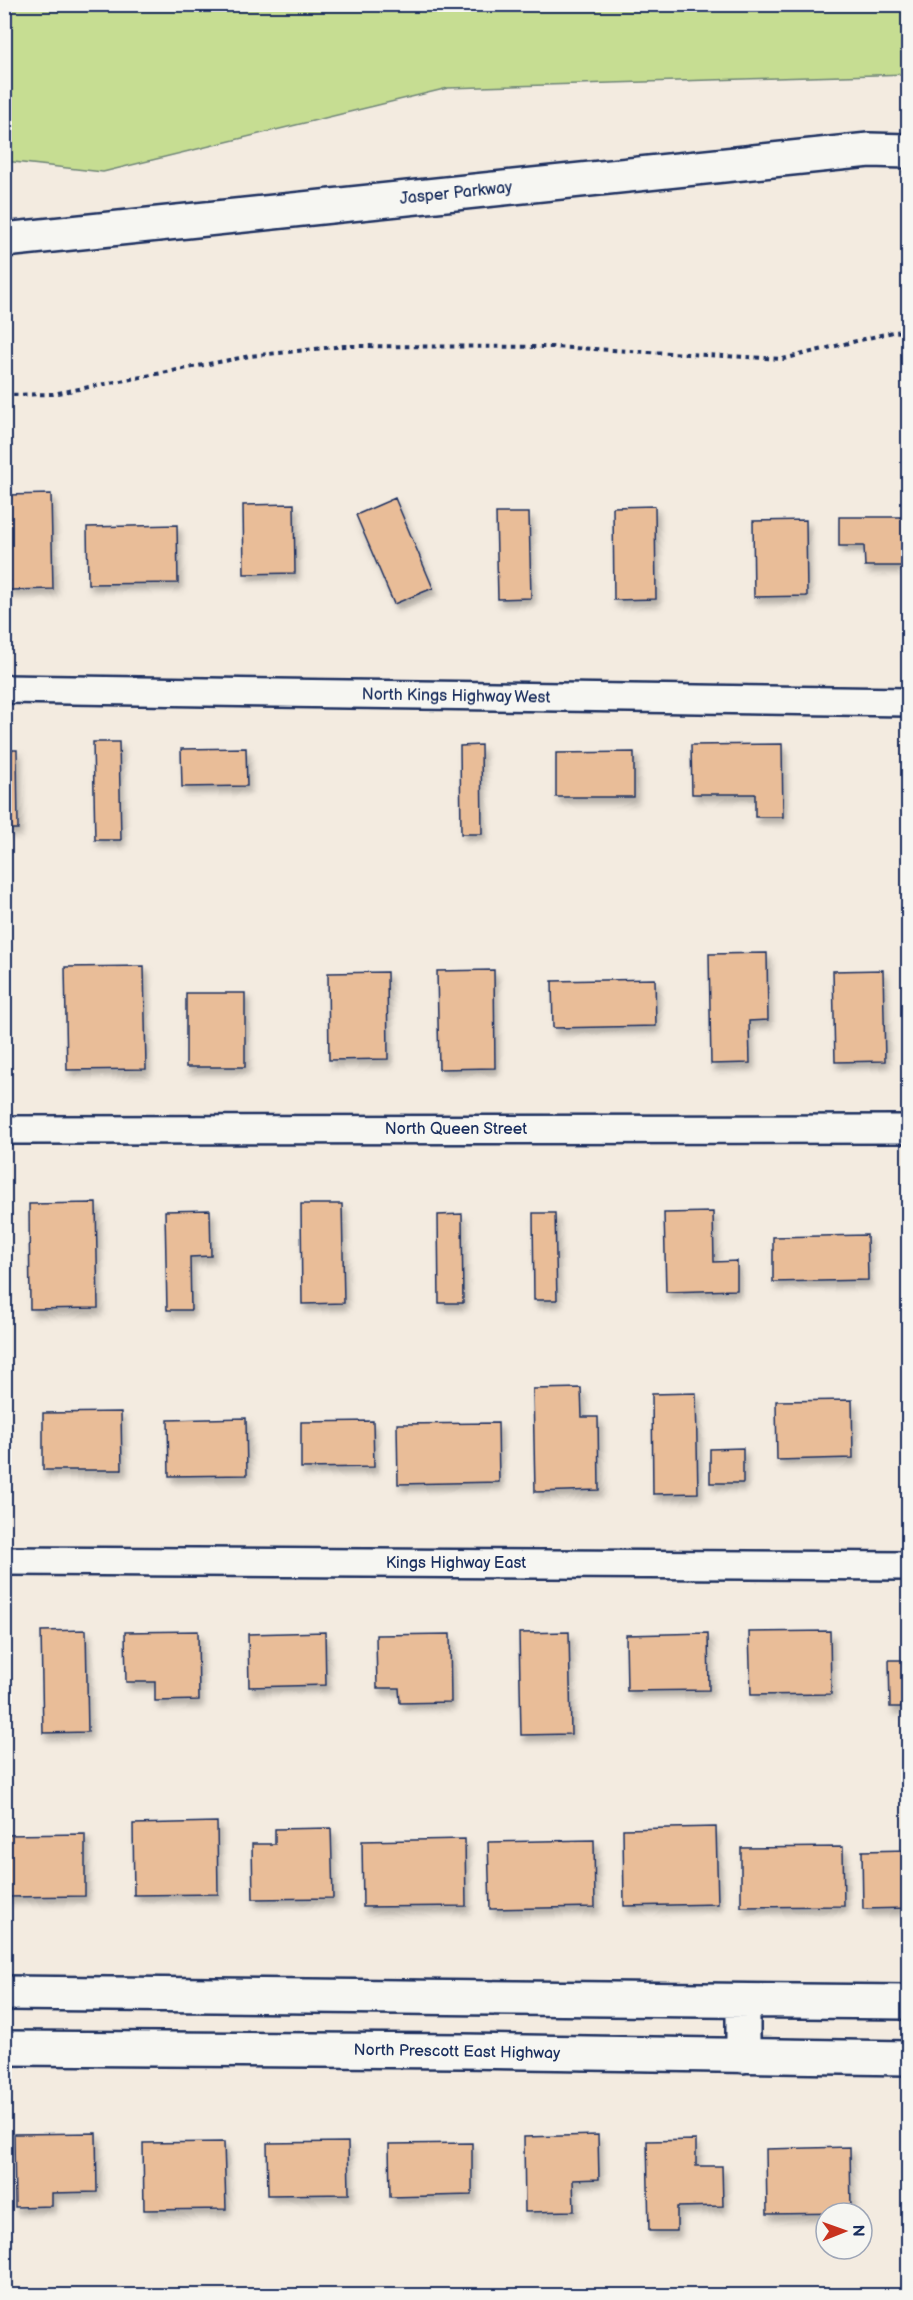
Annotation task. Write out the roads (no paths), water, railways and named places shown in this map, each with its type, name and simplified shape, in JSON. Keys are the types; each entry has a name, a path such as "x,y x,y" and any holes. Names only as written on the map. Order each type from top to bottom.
{"street":[{"name":"Jasper Parkway","path":"4,240 870,150 909,151"},
{"name":"North Kings Highway West","path":"4,689 909,702"},
{"name":"North Queen Street","path":"4,1130 909,1129"},
{"name":"Kings Highway East","path":"4,1561 909,1566"},
{"path":"4,1993 909,2002"},
{"path":"743,2001 743,2056"},
{"name":"North Prescott East Highway","path":"4,2048 909,2058"}]}
